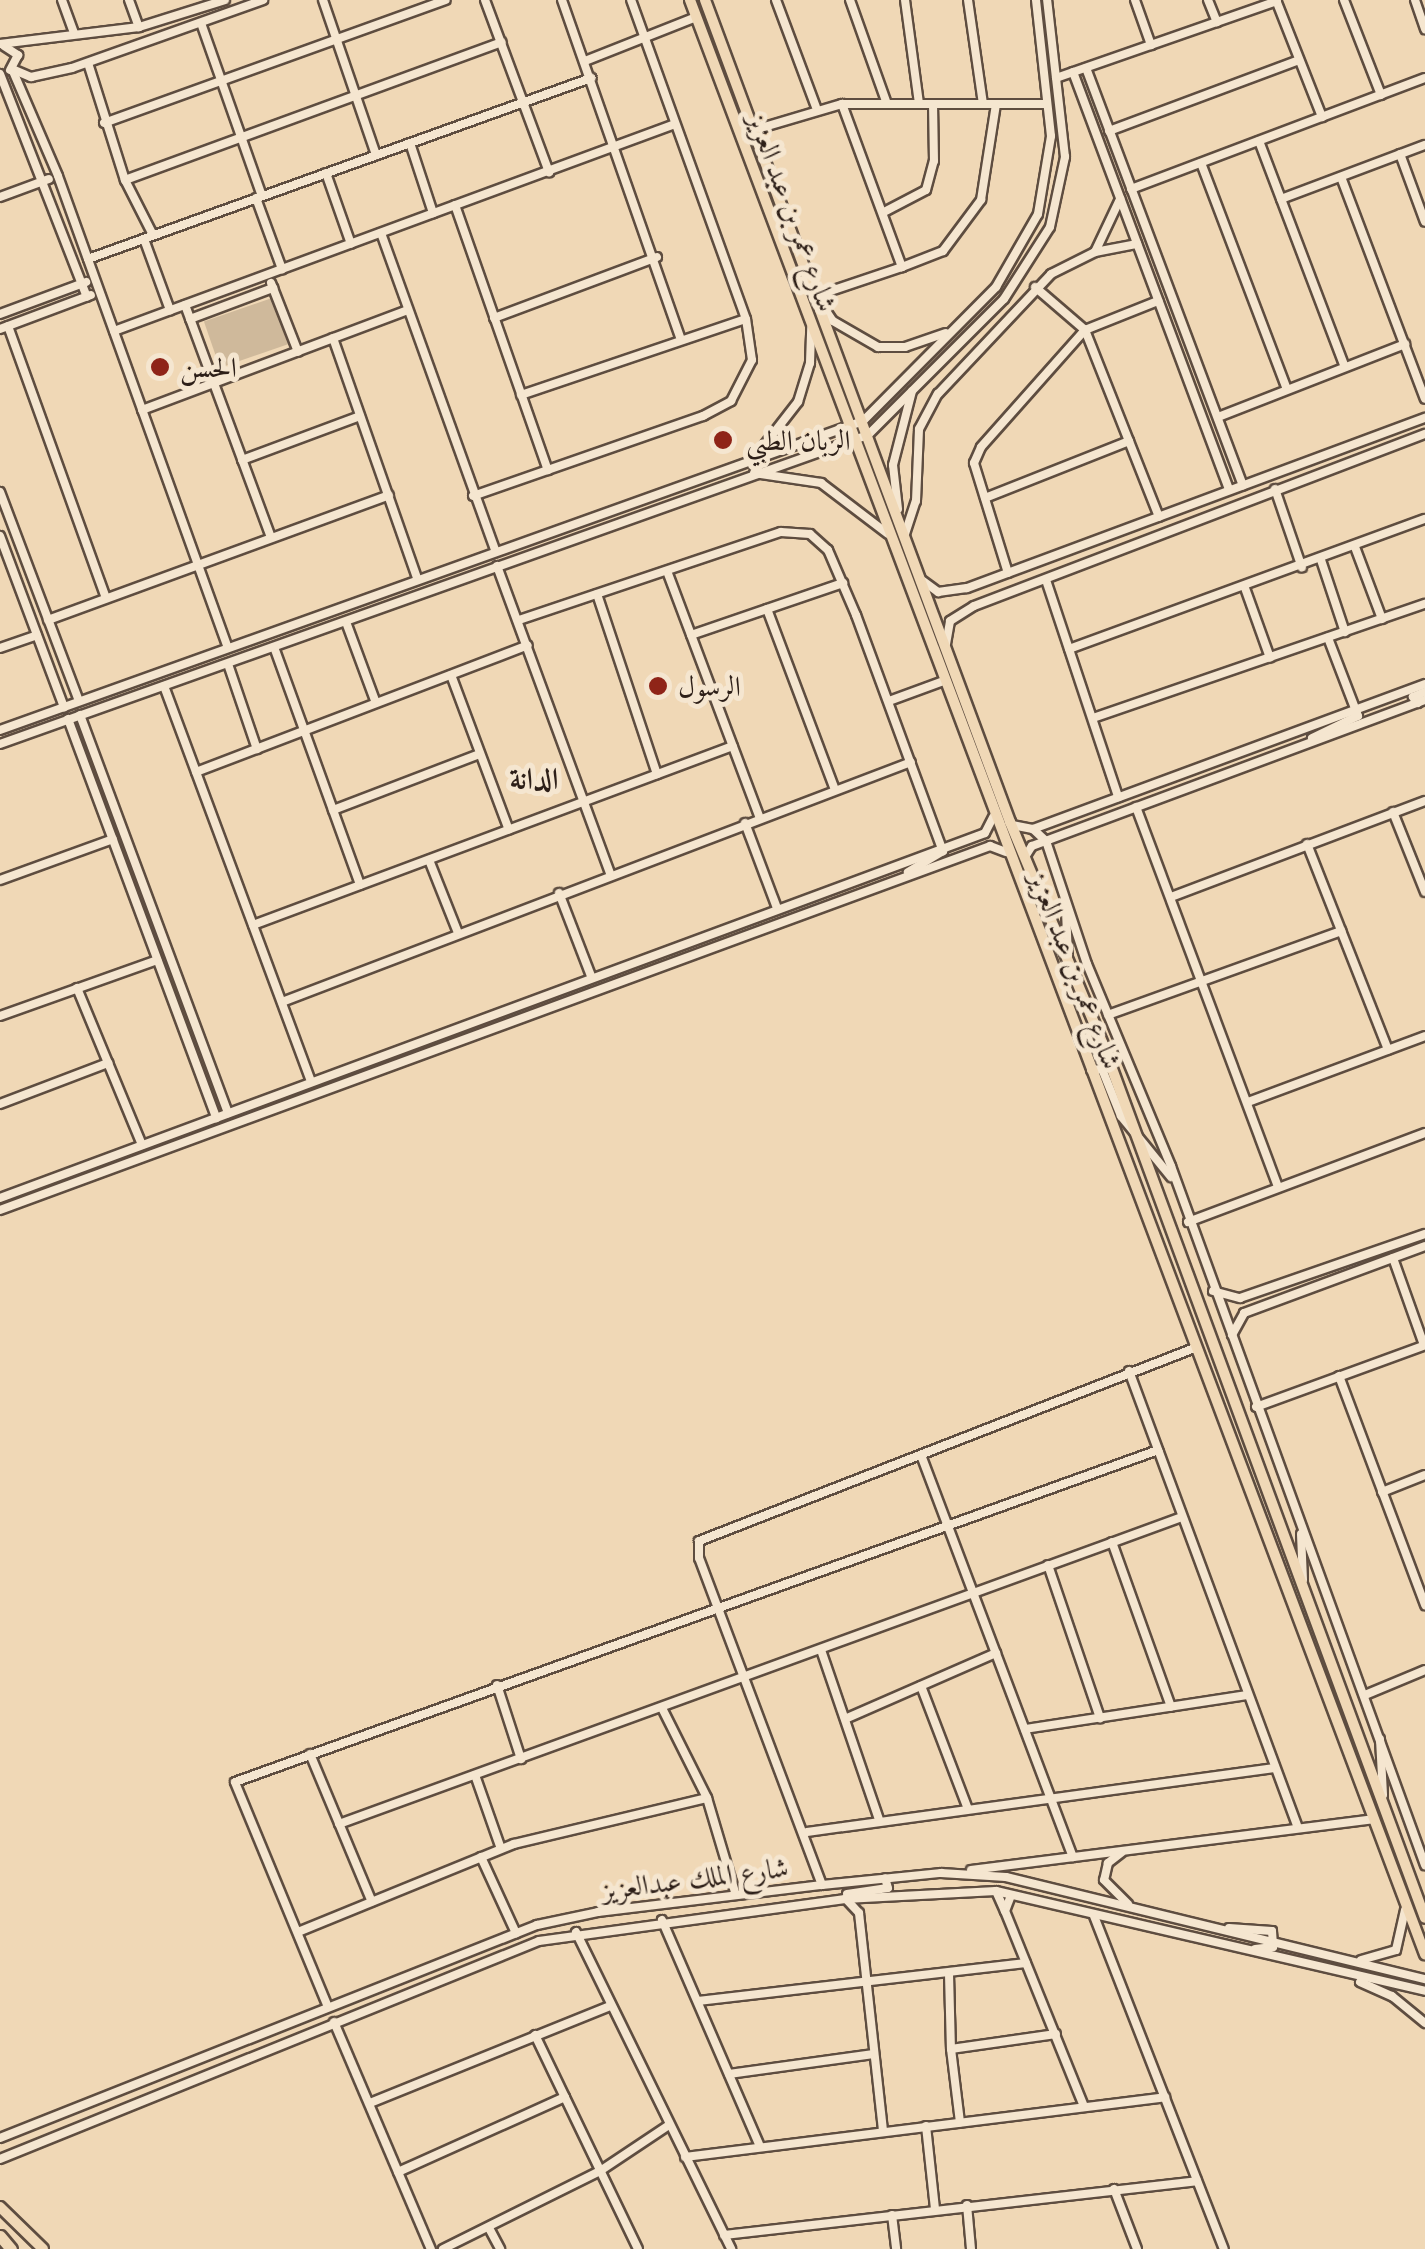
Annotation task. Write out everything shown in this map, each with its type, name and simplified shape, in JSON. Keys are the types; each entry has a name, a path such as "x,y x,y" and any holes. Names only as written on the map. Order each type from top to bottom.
{"highway":[{"path":"0,2236 11,2249"}],"main road":[{"name":"شارع عمر بن عبد العزيز","path":"690,0 946,680 1006,852 1425,1954"},
{"name":"شارع عمر بن عبد العزيز","path":"706,0 1010,822 1133,1129 1425,1918"},
{"path":"0,2207 43,2249"}],"street":[{"path":"62,0 74,33"},
{"path":"129,0 139,27"},
{"path":"2,46 139,27 226,0"},
{"path":"4,71 31,77 88,63 263,0"},
{"path":"323,0 376,155"},
{"path":"104,122 444,0"},
{"path":"485,0 549,172"},
{"path":"562,0 656,257 681,339"},
{"path":"473,496 731,402 752,360 746,320 630,0"},
{"path":"776,0 816,107"},
{"path":"850,0 887,104"},
{"path":"905,0 920,104"},
{"path":"968,0 983,104"},
{"path":"0,730 495,549 852,433 1012,267 1038,214 1049,160 1036,0"},
{"path":"852,433 868,435 1004,300 1050,227 1065,158 1047,0"},
{"path":"1134,0 1152,45"},
{"path":"1208,0 1217,22"},
{"path":"1056,78 1277,0 1322,117"},
{"path":"1344,0 1380,95"},
{"path":"1415,0 1425,29"},
{"path":"585,61 696,17"},
{"path":"201,23 282,269"},
{"path":"125,180 502,42"},
{"path":"2,46 18,56 4,71"},
{"path":"1109,131 1300,60"},
{"path":"88,63 104,122 148,237 170,310"},
{"path":"1086,68 1244,485"},
{"path":"4,71 58,176 228,646"},
{"path":"4,71 87,297"},
{"path":"1074,72 1229,490"},
{"path":"88,259 591,78"},
{"path":"1131,189 1425,78"},
{"path":"754,130 816,107 842,104 1047,104"},
{"path":"842,104 902,266"},
{"path":"884,212 926,190 934,161 933,104"},
{"path":"954,328 927,342 878,347 833,321 816,296 943,251 981,200 996,104"},
{"path":"114,332 676,124"},
{"path":"1259,141 1344,365"},
{"path":"410,143 433,214"},
{"path":"1281,200 1425,145"},
{"path":"1400,154 1425,222"},
{"path":"1200,163 1286,389"},
{"path":"326,173 351,244"},
{"path":"0,197 58,176"},
{"path":"1341,177 1425,399"},
{"path":"1096,252 1120,199"},
{"path":"455,205 548,470"},
{"path":"381,232 495,549"},
{"path":"905,534 916,501 920,429 938,394 1035,287 1096,252 1137,244"},
{"path":"494,318 656,257"},
{"path":"268,274 298,352"},
{"path":"95,279 2,313 3,328 106,598"},
{"path":"1035,287 1084,330 1159,516"},
{"path":"190,319 273,288"},
{"path":"3,328 100,292"},
{"path":"1008,573 974,462 981,447 1084,330 1158,301"},
{"path":"186,305 271,537"},
{"path":"142,410 408,310"},
{"path":"522,395 746,320"},
{"path":"750,468 798,402 810,363 811,328"},
{"path":"333,338 416,578"},
{"path":"1218,417 1405,344"},
{"path":"899,519 893,465 912,390"},
{"path":"242,460 360,416"},
{"path":"922,581 938,592 954,591 1425,418"},
{"path":"946,644 950,621 961,614 1425,434"},
{"path":"985,498 1129,441"},
{"path":"0,744 346,622 750,468 821,482 888,534"},
{"path":"1276,489 1302,568"},
{"path":"0,492 78,702"},
{"path":"48,620 388,495"},
{"path":"1069,648 1302,568 1425,520"},
{"path":"519,620 781,532 810,534 828,550 843,584 942,848 940,857 898,879"},
{"path":"0,536 64,707"},
{"path":"1355,547 1382,620"},
{"path":"1321,560 1346,632"},
{"path":"497,566 610,873"},
{"path":"666,570 760,818"},
{"path":"1046,580 1118,797"},
{"path":"691,635 843,584"},
{"path":"1246,588 1270,658"},
{"path":"954,591 961,614"},
{"path":"597,594 657,774"},
{"path":"1093,718 1425,604"},
{"path":"766,609 835,790"},
{"path":"300,638 295,631 301,621"},
{"path":"346,622 376,703"},
{"path":"269,632 276,634 273,648 360,885"},
{"path":"0,648 37,635"},
{"path":"1295,748 1354,720 1356,709 1328,638"},
{"path":"196,772 528,645"},
{"path":"228,664 257,749"},
{"path":"450,675 508,830"},
{"path":"888,701 946,680"},
{"path":"1033,829 1425,684"},
{"path":"164,686 312,1082"},
{"path":"1422,702 1414,697 1425,692"},
{"path":"1025,862 1029,848 1046,840 1422,702"},
{"path":"80,715 222,1115"},
{"path":"68,719 157,960 222,1115 230,1125"},
{"path":"253,926 733,746"},
{"path":"333,810 480,754"},
{"path":"282,1002 610,873 911,762"},
{"path":"1171,897 1425,801"},
{"path":"1136,807 1278,1186"},
{"path":"1393,812 1425,892"},
{"path":"0,1198 990,830 993,817"},
{"path":"1010,822 1033,829 1046,840 1425,1865"},
{"path":"744,823 777,908"},
{"path":"0,880 113,840"},
{"path":"1307,844 1388,1050"},
{"path":"0,1210 990,846 1006,852"},
{"path":"429,860 458,933"},
{"path":"559,893 591,976"},
{"path":"1066,899 1069,971"},
{"path":"1108,1016 1341,931"},
{"path":"0,1016 157,960"},
{"path":"77,988 142,1145"},
{"path":"1248,1102 1425,1036"},
{"path":"0,1104 108,1063"},
{"path":"1090,1070 1102,1069 1120,1116 1178,1190"},
{"path":"1188,1222 1425,1132"},
{"path":"1212,1291 1240,1298 1425,1234"},
{"path":"1232,1344 1232,1326 1244,1313 1425,1246"},
{"path":"1256,1407 1425,1345 1393,1258"},
{"path":"1240,1298 1237,1307 1244,1313"},
{"path":"822,1885 807,1832 749,1677 699,1558 703,1537 1197,1347"},
{"path":"1129,1371 1298,1828"},
{"path":"1339,1376 1425,1606"},
{"path":"328,2007 235,1782 717,1604 1158,1450"},
{"path":"921,1455 1073,1857"},
{"path":"1382,1492 1425,1475"},
{"path":"340,1824 1182,1517"},
{"path":"1302,1527 1303,1584"},
{"path":"1112,1542 1171,1707"},
{"path":"1048,1565 1100,1718"},
{"path":"1414,1575 1425,1572"},
{"path":"821,1650 880,1819"},
{"path":"845,1719 996,1653"},
{"path":"1365,1695 1425,1670"},
{"path":"498,1685 522,1759"},
{"path":"921,1686 968,1809"},
{"path":"1025,1730 1246,1695"},
{"path":"662,1708 707,1798 736,1895"},
{"path":"1380,1736 1384,1804"},
{"path":"310,1754 372,1902"},
{"path":"807,1832 1273,1768"},
{"path":"475,1776 502,1849"},
{"path":"298,1932 502,1849 707,1798"},
{"path":"942,1873 1373,1819"},
{"path":"1125,1849 1108,1863 1104,1880 1134,1908"},
{"path":"481,1858 516,1932"},
{"name":"شارع الملك عبدالعزيز","path":"0,2138 516,1932 598,1912 822,1885 942,1873 1006,1877 1425,1979"},
{"path":"804,1904 885,1889 890,1884 885,1878"},
{"path":"996,1891 1084,2107"},
{"name":"شارع الملك عبدالعزيز","path":"1,2157 511,1951 576,1932 662,1920 845,1899 996,1891 1336,1974 1425,1991"},
{"path":"1416,1893 1425,1909"},
{"path":"1005,1911 1006,1899 1017,1895"},
{"path":"845,1899 858,1909 883,2132"},
{"path":"1346,1960 1375,1960 1396,1950 1406,1929 1404,1900"},
{"path":"1090,1914 1104,1938 1224,2249"},
{"path":"662,1920 760,2148"},
{"path":"1104,1938 1107,1924 1122,1922"},
{"path":"576,1932 731,2249"},
{"path":"1167,1932 1262,1951 1276,1943"},
{"path":"698,2001 1026,1963"},
{"path":"949,1974 951,2049 960,2122"},
{"path":"1336,1974 1380,1989 1425,2023"},
{"path":"370,2103 610,2006"},
{"path":"334,2022 430,2249"},
{"path":"951,2049 1056,2034"},
{"path":"535,2035 638,2249"},
{"path":"729,2074 874,2054"},
{"path":"398,2172 565,2097"},
{"path":"685,2157 1166,2098"},
{"path":"443,2249 600,2170 669,2125"},
{"path":"926,2126 935,2209"},
{"path":"724,2235 1197,2181"},
{"path":"1114,2189 1137,2249"},
{"path":"966,2206 970,2249"},
{"path":"892,2214 896,2249"},
{"path":"490,2228 500,2249"}],"shaded area":[{"path":"272,298 288,344 220,368 204,321"}],"place":[{"name":"الحسن","path":"160,367"},
{"name":"الربان الطبي","path":"723,440"},
{"name":"الرسول","path":"658,686"}],"district":[{"name":"الدانة","path":"534,779"}]}
